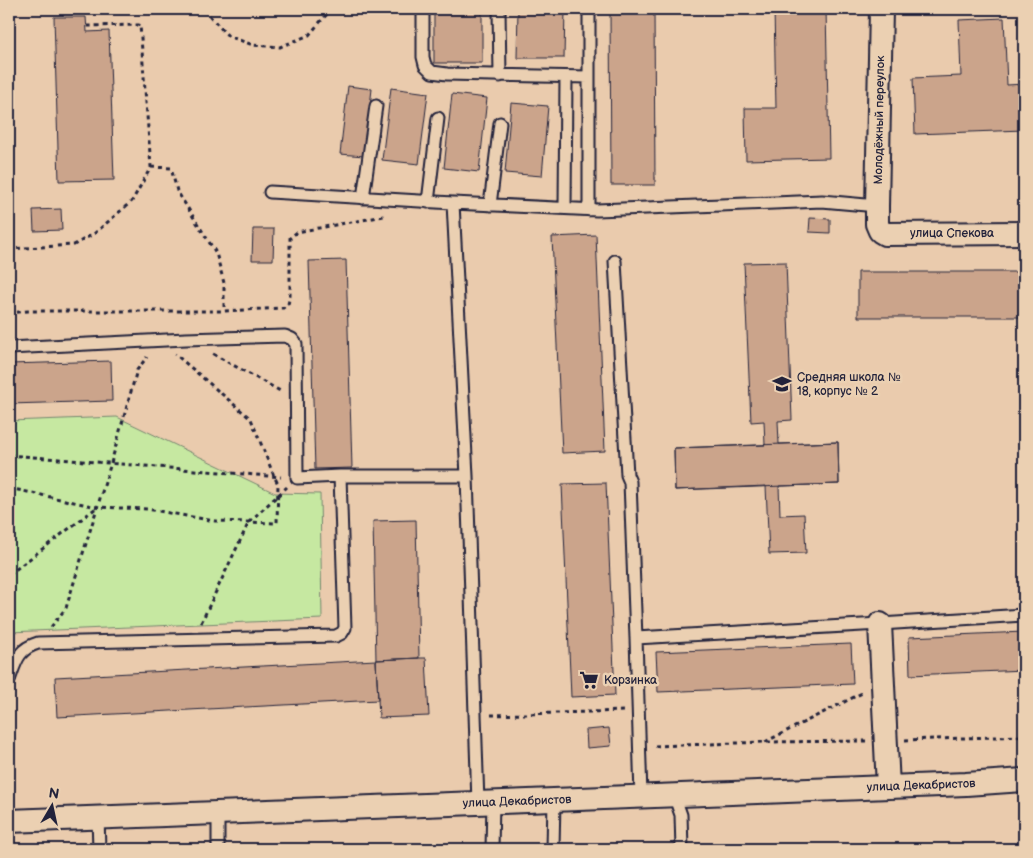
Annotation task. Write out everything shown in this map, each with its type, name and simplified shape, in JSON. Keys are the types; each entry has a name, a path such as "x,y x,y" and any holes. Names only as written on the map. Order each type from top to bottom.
{"street":[{"name":"Молодёжный переулок","path":"880,231 877,224 877,206 881,9"},
{"name":"улица Спекова","path":"880,231 885,234 1024,233"},
{"path":"880,624 888,787"},
{"name":"улица Декабристов","path":"9,821 966,784 1024,780"}],"lane":[{"path":"423,9 423,57 425,65 432,72 500,76 589,77"},
{"path":"500,9 500,76"},
{"path":"588,9 589,210"},
{"path":"566,76 566,208"},
{"path":"363,198 376,106"},
{"path":"428,202 438,118"},
{"path":"490,205 500,123"},
{"path":"270,192 589,210 822,201 877,206"},
{"path":"453,203 467,476 475,715 492,849"},
{"path":"615,261 627,475 630,482 641,796"},
{"path":"9,348 285,336 292,339 296,344 297,478 467,476"},
{"path":"9,680 16,659 22,651 38,643 336,636 342,633 345,628 340,476"},
{"path":"636,638 1024,615"},
{"path":"674,795 681,815 682,849"},
{"path":"554,800 554,849"},
{"path":"218,813 218,849"},
{"path":"98,818 99,849"}],"path":[{"path":"205,9 228,36 253,45 280,47 309,35 330,9"},
{"path":"9,249 74,245 95,234 132,202 151,167 140,26 86,26"},
{"path":"151,167 171,168 177,191 216,253 224,283 224,311"},
{"path":"9,313 28,311 224,311 283,308 288,304 290,296 290,238 297,232 385,216"},
{"path":"186,339 296,400"},
{"path":"9,488 96,507 146,509 215,521 277,523 278,484 251,419 159,341 137,370 111,464 96,507 66,608 38,643"},
{"path":"9,456 297,478"},
{"path":"194,640 248,522 297,478"},
{"path":"9,574 96,507"},
{"path":"764,742 883,683"},
{"path":"475,715 638,710"},
{"path":"640,747 1024,736"}],"green space":[{"path":"117,417 275,493 320,494 322,619 9,632 9,421"}],"building":[{"path":"434,9 482,9 482,63 434,63"},
{"path":"518,9 565,9 564,58 517,58"},
{"path":"610,9 654,9 655,185 611,185"},
{"path":"774,9 826,9 829,158 746,160 745,108 776,108"},
{"path":"54,17 86,17 87,32 109,31 114,180 59,181"},
{"path":"1004,18 1007,85 1024,84 1024,130 915,134 913,78 961,76 959,20"},
{"path":"348,86 372,89 364,156 340,154"},
{"path":"391,88 428,93 419,164 382,160"},
{"path":"452,94 487,98 479,172 444,168"},
{"path":"511,103 548,106 542,176 505,173"},
{"path":"61,209 62,230 34,231 33,210"},
{"path":"810,218 830,219 830,233 809,232"},
{"path":"253,229 274,229 273,260 252,260"},
{"path":"596,235 605,451 562,453 552,237"},
{"path":"346,260 352,468 315,469 309,261"},
{"path":"786,262 792,420 778,421 779,444 838,442 839,484 779,486 780,515 804,514 806,553 769,554 766,486 675,490 674,448 765,445 764,421 751,422 744,263"},
{"path":"858,272 1024,272 1024,317 858,317"},
{"path":"111,361 112,401 9,404 9,364"},
{"path":"838,442 839,484 675,490 674,448"},
{"path":"606,483 615,695 571,697 562,484"},
{"path":"416,520 419,658 376,660 373,521"},
{"path":"1024,632 1024,670 910,675 909,637"},
{"path":"851,644 853,684 658,692 656,652"},
{"path":"426,658 429,716 379,718 376,660"},
{"path":"376,660 378,700 57,717 55,677"},
{"path":"609,728 611,746 587,748 586,730"}],"place":[{"name":"Средняя школа № 18, корпус № 2","path":"782,384"},
{"name":"Корзинка","path":"589,680"}]}
